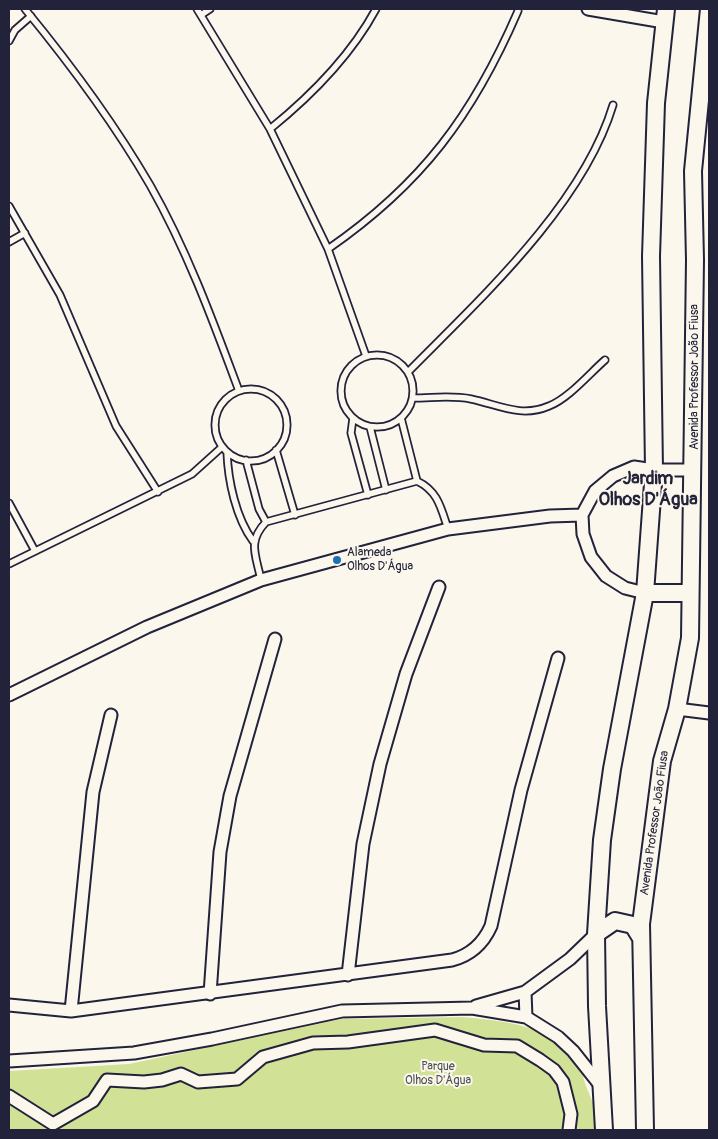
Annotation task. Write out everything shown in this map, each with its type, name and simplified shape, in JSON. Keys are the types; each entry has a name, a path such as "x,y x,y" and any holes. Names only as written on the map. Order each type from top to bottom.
{"street":[{"path":"588,9 665,16 656,103 651,256 654,470 644,593 612,769 602,840 596,934 600,1085 604,1130"},
{"name":"Avenida Professor João Fiusa","path":"645,1130 641,924 662,761 677,709 690,638 694,470 695,260 693,171 709,9"},
{"path":"690,594 644,593 625,588 606,576 591,557 583,534 582,515 595,491 613,476 634,467 654,470 694,470"},
{"path":"10,691 147,626 261,580 448,529 550,516 582,515"},
{"path":"348,974 363,844 380,764 406,674 439,587"},
{"path":"210,994 220,852 230,796 275,639"},
{"path":"9,1005 71,1011 210,994 460,958 474,951 484,939 491,926 521,790 558,658"},
{"path":"677,709 709,713"},
{"path":"71,1011 93,792 110,715"},
{"path":"472,1008 525,992 570,959 596,934 615,922 633,925 641,938"},
{"path":"525,992 526,1017"},
{"path":"9,1061 134,1053 212,1039 342,1011 472,1008 526,1017 558,1037 600,1085"},
{"path":"9,1096 53,1124 94,1101 107,1080 144,1082 162,1080 181,1074 198,1082 237,1079 263,1057 313,1043 348,1042 435,1030 484,1045 517,1046 554,1070 562,1082 571,1114 568,1130"}],"lane":[{"path":"25,9 75,69 150,186 200,289 238,391"},
{"path":"196,9 270,129 328,249 366,356"},
{"path":"201,15 210,9"},
{"path":"270,129 306,100 352,48 376,9"},
{"path":"328,249 356,229 414,178 463,118 498,57 518,11"},
{"path":"9,41 15,30 31,16"},
{"path":"408,372 532,242 579,177 606,130 613,105"},
{"path":"9,206 60,295 116,426 158,492"},
{"path":"9,242 25,233"},
{"path":"385,355 402,364 408,372 412,380 414,398 405,415 389,426 370,427 353,418 342,402 341,383 350,366 366,356 385,355"},
{"path":"414,398 448,397 471,399 506,410 528,412 550,406 605,360"},
{"path":"254,389 268,393 280,403 286,416 286,432 276,450 270,456 255,461 246,460 227,452 218,440 214,426 217,411 226,398 238,391 254,389"},
{"path":"353,418 351,433 368,494"},
{"path":"401,418 417,482"},
{"path":"370,427 386,490"},
{"path":"9,564 192,474 222,446"},
{"path":"276,450 295,514"},
{"path":"227,452 228,470 245,529 253,540 261,580"},
{"path":"246,460 259,509 266,522"},
{"path":"253,540 266,522 417,482 429,487 439,500 448,529"},
{"path":"9,503 35,551"}],"green space":[{"name":"Parque Olhos D'Água","path":"462,1017 494,1020 527,1027 556,1041 568,1051 579,1067 596,1113 599,1130 9,1130 9,1071 129,1064 341,1019"}],"place":[{"name":"Alameda Olhos D'Água","path":"337,560"}],"district":[{"name":"Jardim Olhos D'Água","path":"648,489"}]}
